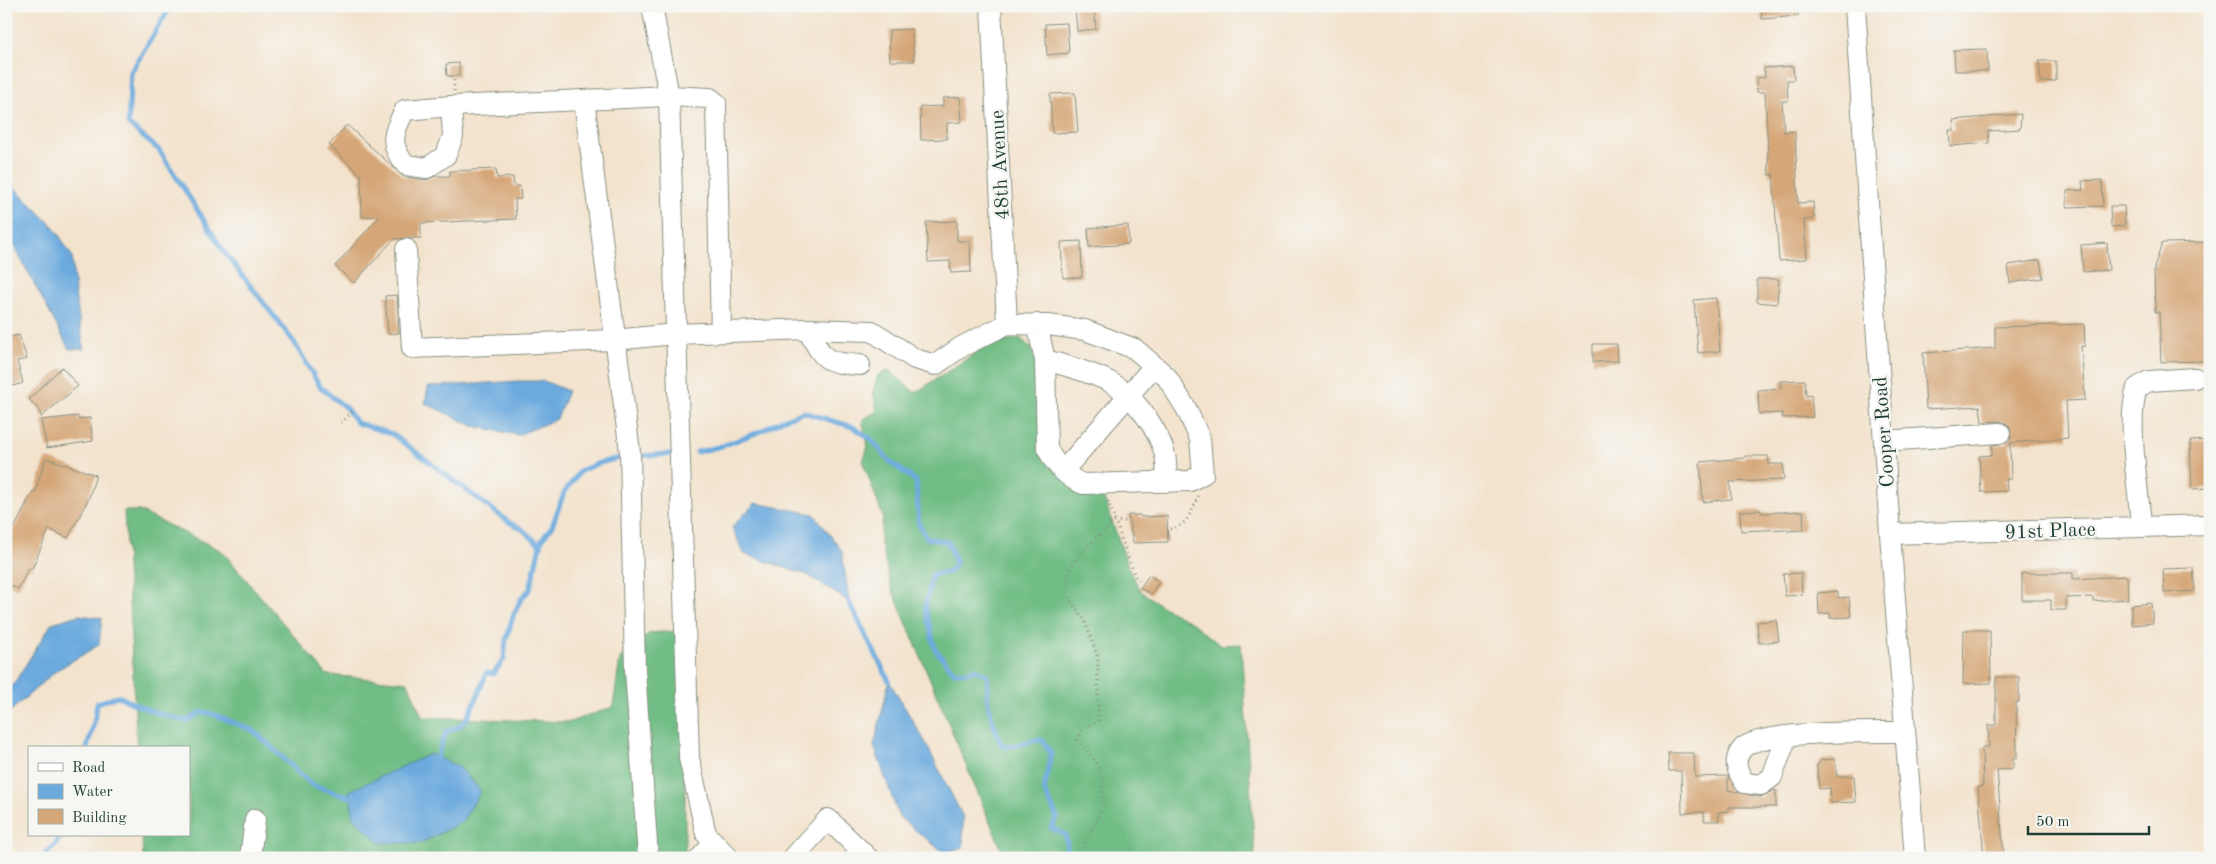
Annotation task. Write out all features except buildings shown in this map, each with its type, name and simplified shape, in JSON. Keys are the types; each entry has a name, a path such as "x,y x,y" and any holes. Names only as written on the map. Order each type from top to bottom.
{"street":[{"path":"652,6 669,96 689,758 706,834 730,858"},
{"name":"48th Avenue","path":"991,6 1008,324"},
{"name":"Cooper Road","path":"1855,6 1890,534 1915,858"},
{"path":"451,106 669,96 710,98 716,103 721,332"},
{"path":"584,100 630,452 635,670 648,858"},
{"path":"406,249 412,348 614,340 721,332 807,329 872,331 915,359 935,365 961,347 1008,324 1037,324 1085,330 1135,349 1166,376 1186,408 1200,439 1203,474 1190,481 1082,484 1072,480 1051,457 1047,447 1045,360 1037,324"},
{"path":"807,329 820,352 832,363 860,365"},
{"path":"1045,360 1079,369 1112,383 1128,396 1153,426 1165,454 1167,482"},
{"path":"1064,471 1154,366"},
{"path":"2141,527 2133,420 2133,401 2137,388 2149,381 2195,378"},
{"path":"1884,441 2000,433"},
{"name":"91st Place","path":"1890,534 2210,525"},
{"path":"1787,736 1905,732"},
{"path":"250,858 255,819"},
{"path":"798,856 828,819 868,858"},
{"path":"700,858 714,843"}],"path":[{"path":"341,423 355,409"},
{"path":"1170,529 1183,524 1192,513 1198,496 1198,476"},
{"path":"1103,483 1114,522 1135,576 1142,583"},
{"path":"1072,858 1085,845 1103,807 1102,774 1094,759 1078,740 1082,729 1098,721 1098,658 1085,621 1070,600 1066,586 1068,572 1079,555 1114,522 1126,521"}],"green space":[{"path":"1020,338 1037,353 1050,467 1100,488 1131,574 1142,592 1163,607 1191,622 1220,645 1241,644 1255,858 1005,858 891,586 880,540 883,517 863,462 868,446 862,420 877,411 873,391 878,375 889,370 915,393 986,346"},
{"path":"124,511 139,511 222,551 327,675 408,682 422,717 570,722 613,707 620,658 650,633 678,631 685,769 685,855 682,858 143,858 142,836 190,836 190,746 137,746"}],"water":[{"path":"6,179 54,227 72,256 75,293 84,349 69,349 6,231"},
{"path":"544,381 568,391 557,419 518,435 473,426 425,403 428,387"},
{"path":"755,503 814,514 842,551 849,602 808,575 744,554 732,527"},
{"path":"79,615 102,618 99,645 57,670 6,715 6,696 52,623"},
{"path":"889,681 923,738 963,817 963,847 944,853 899,817 874,746"},
{"path":"430,754 459,767 481,791 462,822 421,843 380,843 354,818 349,791"}],"waterway":[{"path":"171,6 131,72 128,124 159,150 225,253 294,342 320,387 346,408 357,423 392,434 510,523 522,529 541,546"},
{"path":"697,452 722,446 803,412 853,427 871,439 889,461 916,481 919,525 927,538 948,542 956,564 949,572 932,575 925,607 935,649 954,672 968,672 975,669 987,675 989,708 1002,746 1014,746 1042,740 1051,753 1044,790 1057,817 1051,828 1065,834 1067,845 1065,854 1067,858"},
{"path":"639,456 671,454"},
{"path":"437,757 446,732 460,726 467,717 486,673 493,674 504,659 506,640 513,616 521,599 530,589 541,541 552,526 564,493 580,471 599,463 624,457"},
{"path":"849,602 889,681"},
{"path":"88,746 97,703 118,696 143,708 168,717 187,721 201,712 213,714 254,731 312,785 350,797"},
{"path":"51,858 46,853 56,844 60,836"}]}
